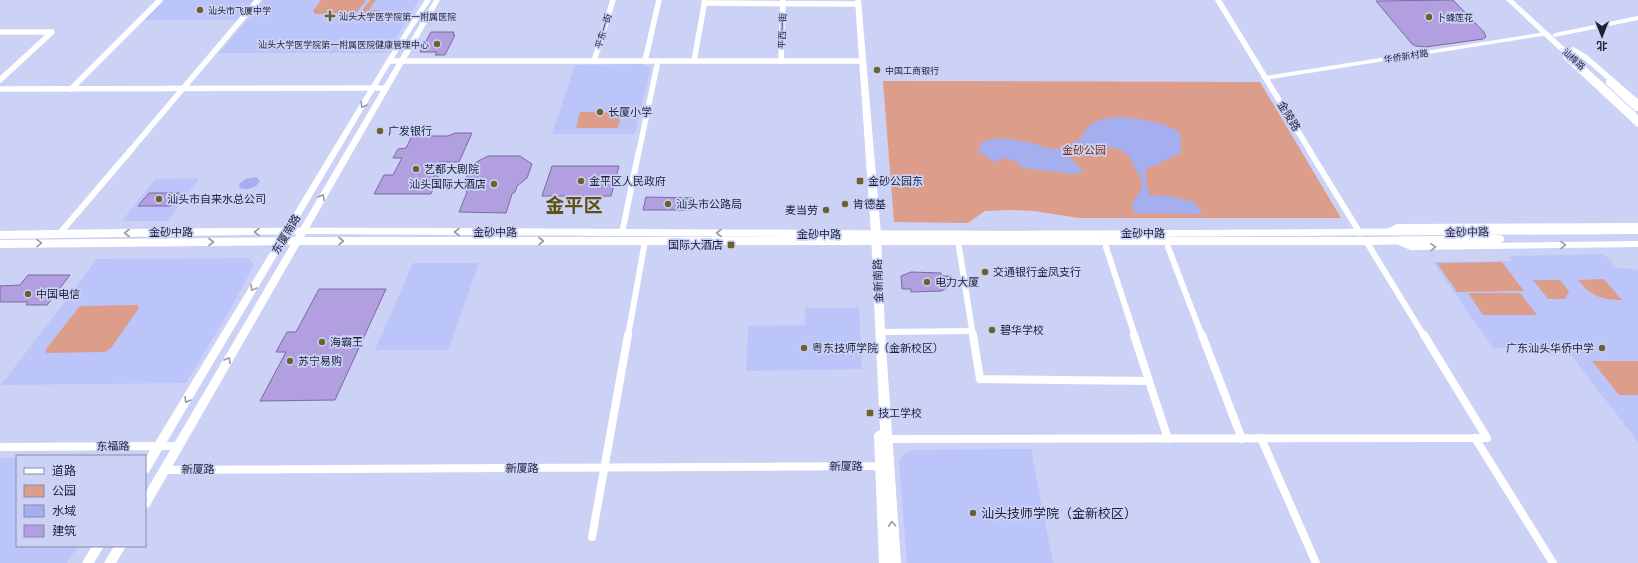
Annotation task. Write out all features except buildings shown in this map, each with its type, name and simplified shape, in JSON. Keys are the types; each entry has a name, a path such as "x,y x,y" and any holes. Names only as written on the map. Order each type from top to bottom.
{"main road":[{"name":"汕樟路","path":"1509,0 1638,119"},
{"name":"汕樟路","path":"1515,0 1606,79 1638,109"},
{"name":"金新南路","path":"856,1 859,61 873,238 880,466 886,563"},
{"name":"金新南路","path":"856,1 880,332 894,563"},
{"name":"金砂中路","path":"0,244 282,241 645,241 873,238 1363,237 1395,241 1638,230"},
{"name":"金砂中路","path":"0,235 60,233 303,231 622,233 873,238"},
{"name":"金砂中路","path":"1363,237 1387,233 1638,238"}],"street":[{"path":"71,89 160,0"},
{"path":"60,233 258,0"},
{"name":"东厦南路","path":"146,467 389,61 428,0"},
{"name":"东厦南路","path":"146,501 384,88 437,0"},
{"name":"平东一街","path":"594,61 613,0"},
{"path":"645,61 659,0"},
{"name":"金陵路","path":"1218,0 1487,438 1475,438"},
{"path":"694,61 705,2 856,1"},
{"name":"平西一街","path":"781,61 783,2"},
{"path":"1555,35 1638,18"},
{"path":"0,32 52,32 0,80"},
{"name":"华侨新村路","path":"1265,78 1546,34"},
{"path":"1573,50 1585,57 1638,104"},
{"path":"1564,51 1566,57 1638,124"},
{"path":"389,61 859,61"},
{"path":"622,233 658,61"},
{"path":"0,89 384,88"},
{"path":"1387,233 1398,227 1638,226"},
{"path":"592,537 645,241"},
{"path":"1395,241 1411,247 1638,244"},
{"path":"959,247 980,379 1149,381"},
{"path":"1106,247 1168,439"},
{"path":"1168,247 1242,439"},
{"path":"880,332 972,331"},
{"path":"1261,438 1316,563"},
{"path":"880,466 886,439 1475,438 1553,563"},
{"name":"东福路","path":"0,447 179,446"},
{"name":"新厦路","path":"164,470 880,466"},
{"path":"88,563 97,547"},
{"path":"110,563 119,547"}],"shaded area":[{"name":"汕头市飞厦中学","path":"164,0 254,0 237,20 144,20"},
{"name":"汕头大学医学院第一附属医院","path":"264,0 419,0 387,53 219,53"},
{"name":"长厦小学","path":"643,64 651,68 635,134 552,134 575,65"},
{"path":"199,178 168,221 122,221 155,179"},
{"name":"广东汕头华侨中学","path":"1604,254 1616,267 1638,270 1638,442 1565,347 1493,348 1433,262 1512,261 1509,256"},
{"path":"248,258 254,265 234,303 186,383 1,385 97,259"},
{"path":"413,263 479,263 448,350 375,350"},
{"name":"粤东技师学院（金新校区）","path":"805,308 859,308 862,369 746,371 748,326 805,325"},
{"name":"汕头技师学院（金新校区）","path":"1031,449 1053,563 907,563 899,463 903,455 910,450"},
{"path":"0,458 16,458 16,547 77,547 67,563 0,563"}],"green space":[{"path":"321,0 366,0 357,12 353,14 315,14 313,11"},
{"path":"370,0 376,0 369,10 380,10 379,12 375,12 370,19 349,19 351,15 359,15"},
{"name":"金砂公园","path":"883,81 1260,82 1341,218 1079,218 1034,211 1009,210 985,211 968,223 894,222"},
{"path":"580,112 622,112 618,128 576,128"},
{"path":"1502,262 1524,291 1457,292 1437,263"},
{"path":"1604,279 1622,300 1608,299 1597,296 1587,290 1578,280"},
{"path":"1533,280 1560,280 1569,291 1565,299 1548,299"},
{"path":"1468,293 1520,293 1537,315 1483,315"},
{"path":"138,305 139,308 111,348 105,352 46,353 46,349 80,306"},
{"path":"1592,361 1638,361 1638,395 1619,395"}],"water":[{"path":"1120,117 1151,121 1165,125 1180,132 1181,153 1145,170 1149,195 1169,196 1194,202 1203,214 1134,213 1132,203 1142,187 1141,180 1129,156 1114,148 1097,146 1074,152 1069,157 1084,171 1074,174 1023,168 1017,162 1002,158 994,162 978,151 983,141 1002,138 1057,149 1080,140 1088,128 1096,121 1106,118"},
{"path":"256,177 260,181 254,187 248,189 240,188 239,184 246,179"}],"place":[{"name":"汕头市飞厦中学","path":"200,10"},
{"name":"汕头大学医学院第一附属医院","path":"330,16"},
{"name":"卜蜂莲花","path":"1429,17"},
{"name":"汕头大学医学院第一附属医院健康管理中心","path":"437,44"},
{"name":"中国工商银行","path":"877,70"},
{"name":"长厦小学","path":"600,112"},
{"name":"广发银行","path":"380,131"},
{"name":"艺都大剧院","path":"416,169"},
{"name":"金平区人民政府","path":"581,181"},
{"name":"金砂公园东","path":"860,181"},
{"name":"汕头国际大酒店","path":"494,184"},
{"name":"汕头市自来水总公司","path":"159,199"},
{"name":"汕头市公路局","path":"668,204"},
{"name":"肯德基","path":"845,204"},
{"name":"麦当劳","path":"826,210"},
{"name":"国际大酒店","path":"731,245"},
{"name":"交通银行金凤支行","path":"985,272"},
{"name":"电力大厦","path":"927,282"},
{"name":"中国电信","path":"28,294"},
{"name":"碧华学校","path":"992,330"},
{"name":"海霸王","path":"322,342"},
{"name":"粤东技师学院（金新校区）","path":"804,348"},
{"name":"广东汕头华侨中学","path":"1602,348"},
{"name":"苏宁易购","path":"290,361"},
{"name":"技工学校","path":"870,413"},
{"name":"汕头技师学院（金新校区）","path":"973,513"}],"district":[{"name":"金平区","path":"574,205"}]}
